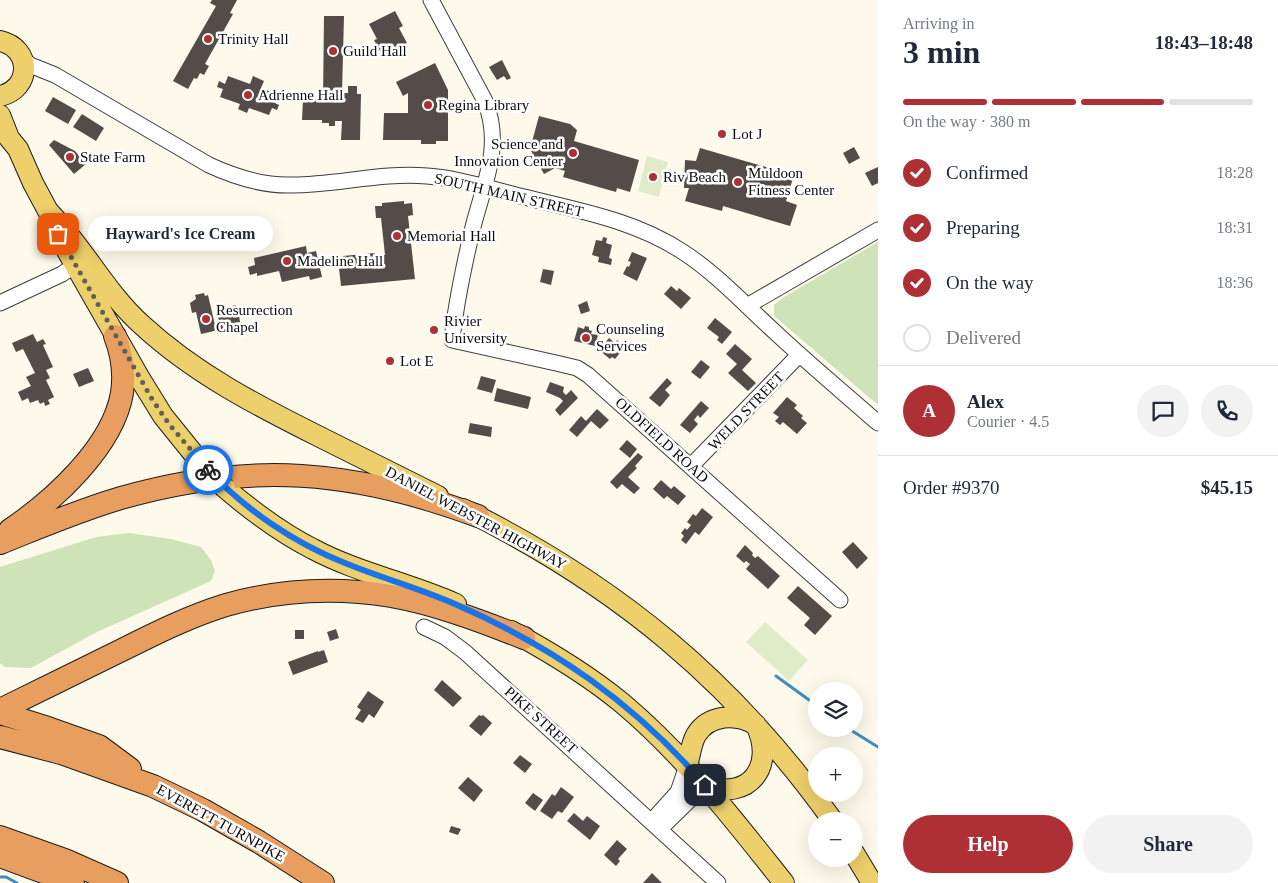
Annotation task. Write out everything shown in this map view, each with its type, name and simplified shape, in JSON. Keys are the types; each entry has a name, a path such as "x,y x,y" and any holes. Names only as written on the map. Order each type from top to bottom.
{"highway":[{"path":"0,536 35,512 61,489 84,465 107,432 118,409 123,387 123,365 115,336"},
{"path":"0,543 83,511 137,494 200,481 254,475 308,476 373,484 429,498 478,516"},
{"path":"0,712 189,618 226,605 283,594 312,591 342,591 393,597 454,613 524,638"},
{"path":"0,712 99,746 153,786"},
{"name":"EVERETT TURNPIKE","path":"3,737 61,753 153,786 203,810 259,842 322,883"},
{"path":"0,837 65,860 117,883"},
{"path":"0,856 73,883"}],"main road":[{"path":"0,41 14,48 22,58 24,74 11,90 10,107 18,136 18,149"},
{"path":"0,115 9,138 18,149 58,234 81,262 115,336 158,408 205,468 225,488 254,511 313,549 347,564 451,602 524,638 574,668 622,703 688,766 784,883"},
{"name":"DANIEL WEBSTER HIGHWAY","path":"81,262 140,324 170,349 205,374 278,416 478,516 562,563 639,616 697,665 756,725 800,776 826,812"},
{"path":"688,766 694,740 700,730 710,722 732,717 744,719 756,725 761,737 763,755 759,771 752,780 734,790 717,789 705,785"},
{"path":"862,867 872,883"}],"street":[{"path":"431,0 490,113 493,130 493,149 484,186"},
{"name":"SOUTH MAIN STREET","path":"22,58 30,65 51,73 209,165 231,175 280,185 305,185 416,175 441,178 484,186 623,222 648,232 684,252 878,423"},
{"name":"SOUTH MAIN STREET","path":"11,90 26,81 37,78 63,81"},
{"name":"OLDFIELD ROAD","path":"484,186 461,278 452,340 577,368 602,385 840,600"},
{"path":"747,306 878,230"},
{"path":"0,304 62,274 81,262"},
{"name":"WELD STREET","path":"692,466 799,355"},
{"name":"PIKE STREET","path":"424,627 445,637 465,652 718,883"},
{"path":"656,826 678,792 688,766"},
{"path":"656,826 705,785"}],"green space":[{"name":"Riv Beach","path":"647,156 668,162 659,197 638,191"},
{"path":"878,242 878,405 774,316 774,305 784,297"},
{"path":"129,533 171,539 201,547 211,560 215,571 211,581 97,632 31,668 5,667 0,663 0,567 96,537"},
{"path":"765,622 808,660 789,681 746,642"}],"building":[{"name":"Trinity Hall","path":"212,0 237,0 230,13 233,14 205,64 209,66 204,75 200,73 197,79 194,78 188,89 173,81 216,6 210,3"},
{"path":"395,11 403,26 399,28 407,43 383,56 374,40 377,39 369,24"},
{"name":"Guild Hall","path":"324,16 344,16 342,93 348,93 348,86 357,86 357,94 361,94 360,140 341,140 342,121 335,121 335,126 329,126 329,123 322,123 322,120 302,120 303,99 323,99"},
{"path":"502,60 511,78 507,80 504,76 497,80 489,67"},
{"name":"Regina Library","path":"435,63 448,90 448,141 436,141 436,144 421,144 421,140 383,140 384,113 408,113 408,93 403,96 396,82"},
{"name":"Adrienne Hall","path":"228,76 250,84 253,76 264,81 261,88 276,94 273,102 279,105 277,110 272,108 269,115 249,108 247,113 238,109 240,104 220,97 223,89 217,87 219,81 225,84"},
{"path":"53,97 76,110 68,124 45,111"},
{"path":"82,114 104,128 96,141 73,127"},
{"name":"Science and Innovation Center","path":"539,116 570,124 577,130 574,141 639,160 630,192 617,188 616,192 563,177 565,171 555,168 544,174 530,149"},
{"name":"State Farm","path":"54,140 75,151 86,164 74,174 49,145"},
{"path":"854,147 860,158 849,164 843,153"},
{"name":"Muldoon Fitness Center","path":"700,148 794,175 786,201 797,205 790,226 723,206 722,211 685,201 689,188 684,188 685,160 696,161"},
{"path":"878,167 878,183 872,186 865,173"},
{"name":"Memorial Hall","path":"404,201 404,204 412,203 413,215 408,216 415,279 341,286 338,259 343,259 343,256 375,253 375,256 385,255 381,218 376,218 375,206 382,206 382,203"},
{"path":"603,237 607,238 606,243 612,245 609,258 612,259 611,265 598,262 599,257 592,255 596,240 602,241"},
{"name":"Madeline Hall","path":"306,246 307,253 316,251 322,277 310,280 309,276 282,282 279,271 257,276 257,273 250,275 248,267 255,265 254,258"},
{"path":"632,252 647,258 637,281 623,274 627,266 629,267 631,262 628,261"},
{"path":"543,269 554,271 551,285 540,282"},
{"path":"671,286 677,291 679,288 691,298 681,309 664,294"},
{"name":"Resurrection Chapel","path":"204,293 205,296 208,295 215,325 220,324 216,310 236,305 237,310 240,310 241,314 239,315 240,322 231,324 232,327 201,334 196,312 192,313 190,303 196,299 195,295"},
{"path":"587,301 590,311 581,314 578,305"},
{"path":"715,318 732,332 722,344 717,340 719,337 707,328"},
{"name":"Counseling Services","path":"585,326 589,327 589,330 592,331 591,334 598,335 595,346 574,341 578,327 584,329"},
{"path":"33,334 37,342 43,339 46,344 43,345 53,367 46,370 50,378 46,380 54,397 48,400 50,404 45,406 44,402 40,404 38,400 30,403 28,398 22,401 18,392 31,386 26,377 35,373 23,349 16,352 12,343"},
{"path":"609,338 615,343 617,340 625,347 615,359 612,357 610,359 599,350"},
{"path":"735,344 752,359 742,370 756,383 748,391 728,373 737,364 726,354"},
{"path":"701,360 710,367 700,379 691,372"},
{"path":"88,368 94,381 79,387 73,374"},
{"path":"481,376 496,380 492,393 477,389"},
{"path":"667,378 672,383 665,390 670,395 660,407 649,398"},
{"path":"550,382 564,387 563,392 566,395 571,390 578,398 560,416 555,410 563,401 546,392"},
{"path":"497,388 531,397 528,409 494,401"},
{"path":"787,397 797,405 794,408 803,416 801,418 807,423 797,434 783,422 780,425 775,421 779,417 773,413"},
{"path":"701,401 709,408 700,418 698,415 694,420 698,424 690,433 680,425"},
{"path":"597,409 609,420 600,429 591,421 577,437 569,430 581,416 586,421"},
{"path":"470,423 492,427 491,437 468,433"},
{"path":"627,440 637,449 630,458 619,449"},
{"path":"638,453 643,457 635,466 637,468 628,477 640,488 634,494 622,484 617,489 610,482"},
{"path":"661,480 671,489 674,486 686,496 678,505 667,496 664,499 653,489"},
{"path":"702,508 713,517 699,535 695,532 686,544 681,540 684,536 681,533 691,525 687,522 693,514 696,516"},
{"path":"853,542 868,558 857,569 842,552"},
{"path":"745,545 755,558 758,556 780,576 768,589 746,569 750,564 746,561 744,563 736,556"},
{"path":"798,586 832,616 815,635 804,625 810,618 787,598"},
{"path":"336,629 339,638 330,641 327,632"},
{"path":"295,630 304,630 304,639 295,639"},
{"path":"324,650 328,662 293,675 288,662"},
{"path":"442,680 462,698 453,707 434,690"},
{"path":"368,691 384,702 374,718 369,714 363,723 355,719 361,710 357,707"},
{"path":"479,715 483,715 492,723 481,736 469,726"},
{"path":"520,755 532,764 525,773 513,763"},
{"path":"468,777 483,790 474,802 458,788"},
{"path":"561,787 574,797 562,813 558,811 552,819 540,811 552,794 555,796"},
{"path":"533,793 543,800 535,811 525,803"},
{"path":"574,813 583,821 587,816 600,826 590,840 567,821"},
{"path":"451,826 461,829 458,835 449,832"},
{"path":"617,840 627,849 618,859 620,861 616,866 604,855"},
{"path":"652,873 662,883 643,883"}],"waterway":[{"path":"776,676 808,699"},
{"path":"862,737 878,747"},
{"path":"0,877 6,877 17,883"}],"way so far":[{"path":"58,234 152,399 169,424 208,470"}],"place":[{"name":"Trinity Hall","path":"208,39"},
{"name":"Guild Hall","path":"333,51"},
{"name":"Adrienne Hall","path":"248,95"},
{"name":"Regina Library","path":"428,105"},
{"name":"Lot J","path":"722,134"},
{"name":"Science and Innovation Center","path":"573,153"},
{"name":"State Farm","path":"70,157"},
{"name":"Riv Beach","path":"653,177"},
{"name":"Muldoon Fitness Center","path":"738,182"},
{"name":"Hayward's Ice Cream","path":"58,234"},
{"name":"Memorial Hall","path":"397,236"},
{"name":"Madeline Hall","path":"287,261"},
{"name":"Resurrection Chapel","path":"206,319"},
{"name":"Rivier University","path":"434,330"},
{"name":"Counseling Services","path":"586,338"},
{"name":"Lot E","path":"390,361"}],"route":[{"path":"208,470 225,488 254,511 282,531 313,549 347,564 466,608 558,657 591,679 635,714 677,754 705,785"}]}
